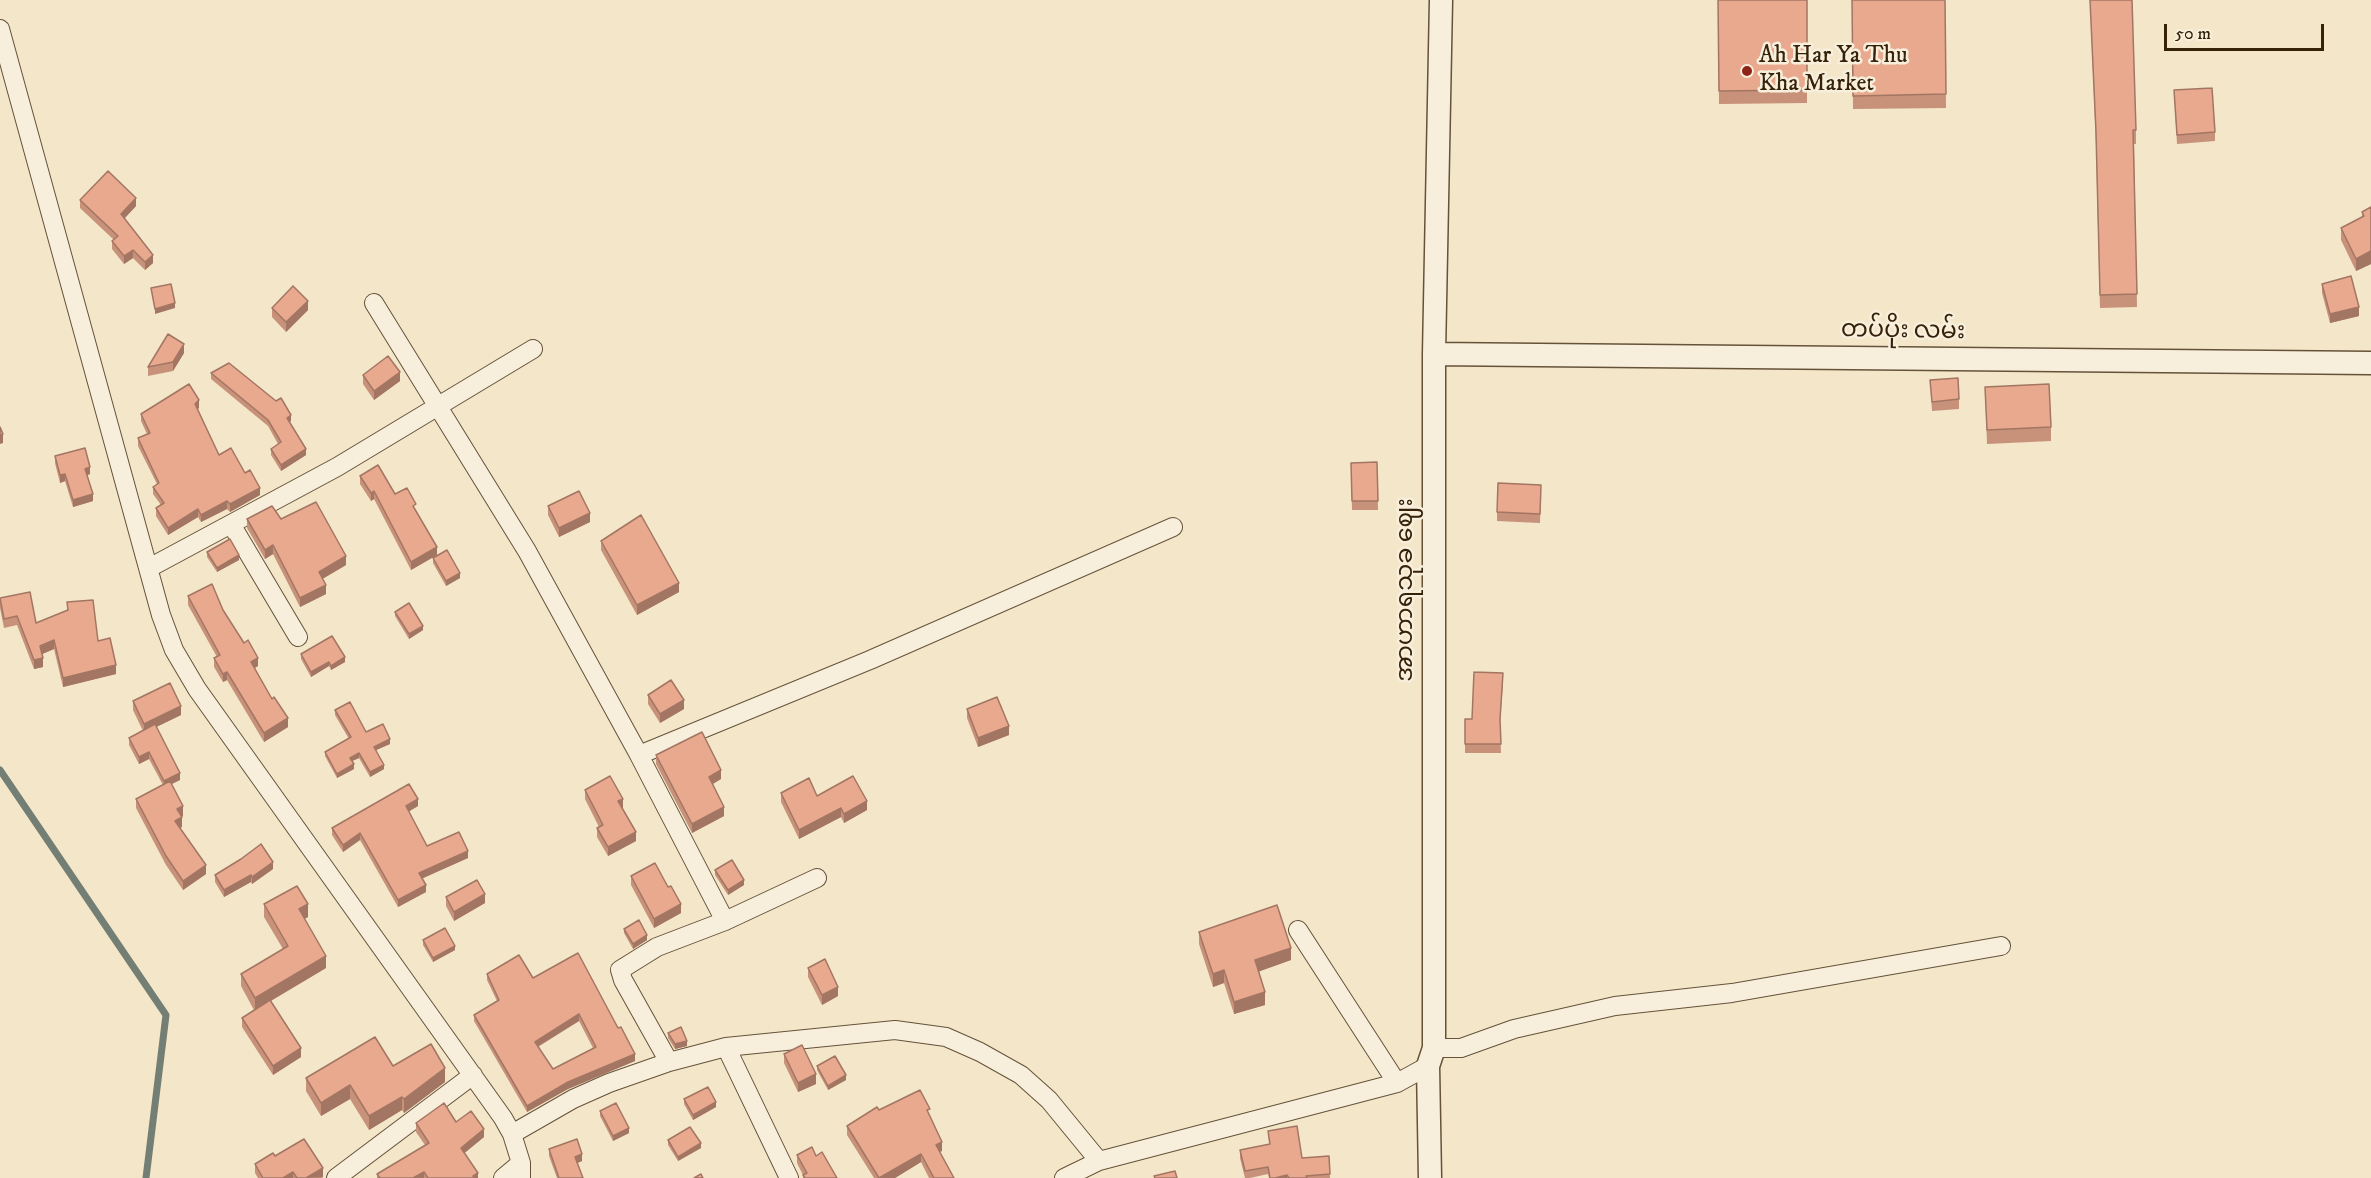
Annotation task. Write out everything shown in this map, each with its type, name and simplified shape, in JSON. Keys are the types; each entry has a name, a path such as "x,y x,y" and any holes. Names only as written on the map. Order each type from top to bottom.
{"street":[{"name":"အာဟာရသုခ ဈေး","path":"1430,1178 1434,354 1441,0"},
{"path":"0,29 161,615 174,650 197,689 503,1118 512,1134 521,1171 503,1178"},
{"path":"374,303 527,550 639,755 725,921"},
{"path":"149,568 337,467 533,348"},
{"name":"တပ်ပိုး လမ်း","path":"1434,354 2371,363"},
{"path":"231,524 298,637"},
{"path":"639,755 870,660 1173,527"},
{"path":"669,1062 623,980 620,970 657,947 725,921 817,878"},
{"path":"1298,930 1397,1083"},
{"path":"1064,1178 1099,1161 1397,1083 1431,1057 1514,1029 1616,1006 1732,993 2001,946"},
{"path":"512,1134 609,1083 669,1062 726,1047 896,1030 946,1037 980,1052 1021,1075 1050,1100 1099,1161"},
{"path":"726,1047 789,1178"},
{"path":"336,1178 473,1075"}],"building":[{"path":"1718,0 1807,0 1807,90 1719,91"},
{"path":"1852,0 1945,0 1946,94 1853,96"},
{"path":"2090,0 2132,0 2137,294 2100,295"},
{"path":"2212,88 2215,132 2177,135 2174,90"},
{"path":"108,171 136,198 121,214 153,255 145,262 133,250 124,256 112,241 118,236 80,200"},
{"path":"2371,207 2371,251 2356,259 2341,228 2364,216 2362,212"},
{"path":"2351,276 2359,307 2330,314 2322,284"},
{"path":"171,284 175,303 155,309 151,288"},
{"path":"293,286 308,301 286,322 272,308"},
{"path":"168,334 184,344 173,362 148,367"},
{"path":"388,356 400,372 374,391 363,375"},
{"path":"229,363 276,401 281,398 291,415 287,418 306,449 281,465 271,449 281,442 268,420 211,373"},
{"path":"1958,378 1959,399 1932,402 1930,380"},
{"path":"189,384 199,400 195,404 219,455 231,448 245,473 250,470 260,488 230,504 227,501 201,515 198,509 168,528 156,508 164,503 153,487 159,483 138,438 150,433 141,414"},
{"path":"2049,384 2051,427 1987,430 1985,387"},
{"path":"85,448 90,467 85,469 93,494 73,500 65,474 60,475 55,456"},
{"path":"1377,462 1378,501 1352,501 1351,463"},
{"path":"378,465 395,494 407,488 416,504 413,506 437,547 411,562 374,491 371,493 360,476"},
{"path":"1498,483 1541,485 1540,514 1497,512"},
{"path":"579,491 590,513 559,528 548,506"},
{"path":"316,502 346,556 319,572 326,585 300,598 273,545 265,550 247,519 272,506 281,519"},
{"path":"641,515 679,583 637,605 601,541"},
{"path":"230,539 239,555 217,568 207,552"},
{"path":"447,550 460,573 446,581 433,558"},
{"path":"212,584 223,610 244,643 248,640 258,658 251,662 272,699 274,697 288,718 264,733 227,672 223,674 214,658 220,655 188,596"},
{"path":"30,592 36,623 68,610 67,602 93,600 98,641 110,638 116,665 63,678 54,640 40,646 43,658 34,660 17,616 4,619 0,598"},
{"path":"409,603 423,626 409,634 395,612"},
{"path":"332,636 345,657 331,666 329,662 311,672 301,654"},
{"path":"1474,672 1503,673 1501,744 1465,744 1465,719 1472,719"},
{"path":"671,680 684,700 660,714 648,695"},
{"path":"170,683 181,706 144,724 133,701"},
{"path":"997,697 1009,726 978,738 967,709"},
{"path":"350,702 366,732 383,724 390,739 374,747 384,765 370,772 359,753 350,758 354,764 337,774 325,752 351,737 335,710"},
{"path":"155,724 180,773 164,781 149,752 139,757 129,738"},
{"path":"702,732 721,770 709,777 724,807 692,824 656,755"},
{"path":"610,776 623,799 618,801 636,832 608,847 597,828 603,825 585,790"},
{"path":"853,776 867,801 844,814 841,808 799,830 781,793 809,778 817,796"},
{"path":"170,781 183,806 177,809 182,817 175,821 206,865 183,881 166,856 136,799"},
{"path":"409,784 418,799 406,806 427,846 459,832 468,851 419,873 426,885 398,900 360,833 343,845 332,828"},
{"path":"261,844 273,862 252,877 251,875 224,890 215,875"},
{"path":"732,860 744,880 728,890 715,870"},
{"path":"655,863 668,887 671,886 681,904 654,919 631,876"},
{"path":"477,880 485,894 454,912 446,897"},
{"path":"297,886 308,904 299,909 326,956 255,998 241,974 288,946 264,904"},
{"path":"1277,905 1291,948 1255,960 1265,992 1234,1002 1224,970 1213,974 1199,932"},
{"path":"639,920 647,935 633,944 624,929"},
{"path":"445,928 455,946 433,958 423,940"},
{"path":"578,953 618,1028 621,1027 635,1054 568,1082 527,1106 474,1015 499,1000 487,974 519,955 533,978","holes":["579,1014 596,1047 553,1069 535,1042"]},
{"path":"825,959 838,987 822,995 808,968"},
{"path":"270,1000 301,1048 273,1066 242,1018"},
{"path":"681,1027 687,1041 675,1044 668,1033"},
{"path":"375,1037 393,1066 431,1044 445,1068 404,1099 402,1097 369,1116 350,1085 321,1103 306,1078"},
{"path":"802,1045 816,1074 798,1083 784,1054"},
{"path":"835,1056 846,1075 828,1086 817,1066"},
{"path":"708,1087 716,1102 693,1115 684,1099"},
{"path":"920,1090 930,1109 927,1110 942,1142 936,1145 954,1178 934,1178 921,1154 879,1178 847,1126 877,1107 879,1110"},
{"path":"444,1103 456,1122 471,1111 484,1129 461,1148 478,1173 473,1176 474,1178 428,1178 424,1172 413,1178 380,1178 377,1174 429,1143 416,1123"},
{"path":"616,1103 629,1128 613,1136 600,1111"},
{"path":"1297,1126 1302,1158 1329,1156 1330,1174 1306,1176 1307,1178 1289,1178 1287,1175 1270,1178 1268,1167 1245,1171 1240,1150 1270,1144 1268,1131"},
{"path":"690,1127 701,1143 678,1157 668,1140"},
{"path":"304,1139 323,1168 306,1178 297,1178 293,1172 283,1178 263,1178 255,1164 273,1153 275,1156"},
{"path":"577,1139 582,1154 575,1157 583,1178 559,1178 549,1149"},
{"path":"812,1147 816,1156 822,1152 837,1178 805,1178 803,1175 807,1173 797,1155"},
{"path":"1175,1171 1177,1178 1155,1178 1154,1176"}],"waterway":[{"path":"0,770 166,1015 146,1178"}],"place":[{"name":"Ah Har Ya Thu Kha Market","path":"1747,71"}]}
